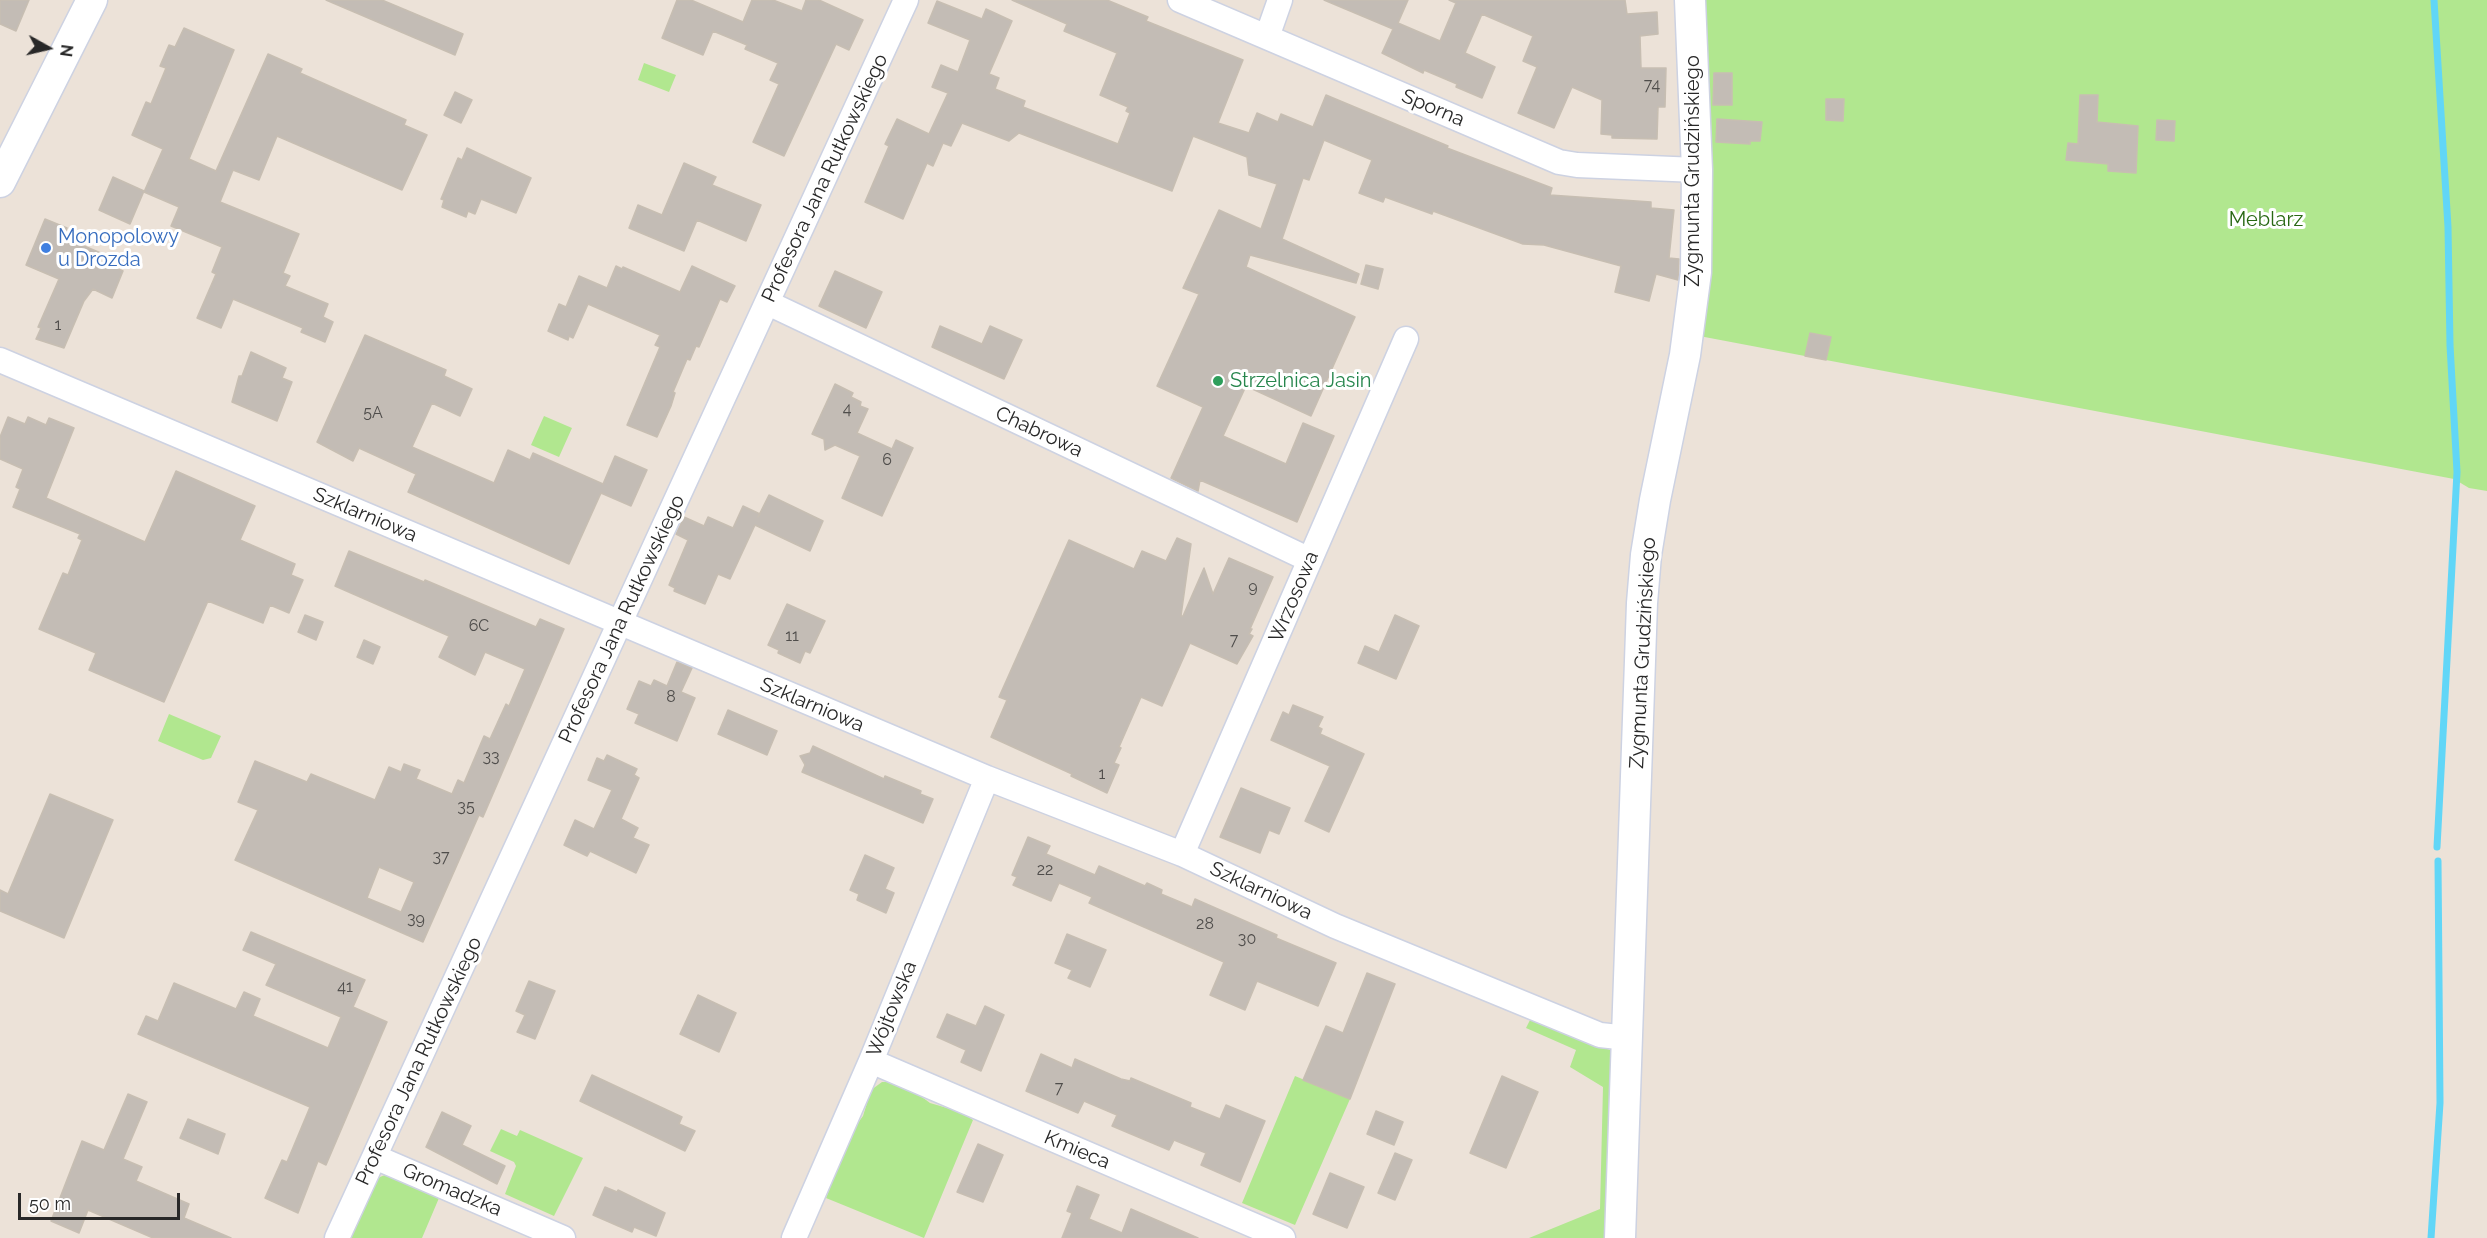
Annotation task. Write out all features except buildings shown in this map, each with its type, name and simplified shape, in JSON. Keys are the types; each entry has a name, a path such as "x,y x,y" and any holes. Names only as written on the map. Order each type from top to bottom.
{"street":[{"path":"0,182 92,0"},
{"name":"Profesora Jana Rutkowskiego","path":"337,1238 906,0"},
{"name":"Sporna","path":"1180,0 1559,162 1577,165 1697,170"},
{"path":"1267,37 1280,0"},
{"name":"Zygmunta Grudzińskiego","path":"1620,1238 1643,593 1655,500 1691,321 1696,272 1697,170 1690,0"},
{"name":"Chabrowa","path":"768,303 1310,560"},
{"name":"Wrzosowa","path":"1182,854 1406,339"},
{"name":"Szklarniowa","path":"0,360 987,778 1182,854 1335,926 1589,1031 1600,1035 1628,1038"},
{"name":"Wójtowska","path":"794,1238 871,1061 987,778"},
{"name":"Kmieca","path":"871,1061 1283,1238"},
{"name":"Gromadzka","path":"375,1157 563,1238"}],"green space":[{"name":"Meblarz","path":"1703,0 2487,0 2487,491 2469,488 2454,479 1694,335"},
{"path":"644,63 676,75 669,92 638,80"},
{"path":"544,416 572,428 559,457 531,445"},
{"path":"169,714 221,736 211,758 203,760 158,741"},
{"path":"1530,1020 1618,1053 1623,1238 1529,1238 1600,1209 1603,1087 1570,1067 1576,1050 1526,1028"},
{"path":"1295,1076 1350,1099 1295,1225 1242,1203"},
{"path":"882,1082 890,1082 914,1091 930,1103 961,1112 973,1120 924,1238 826,1198 852,1131 863,1116 871,1090"},
{"path":"501,1129 517,1136 520,1130 583,1158 554,1216 505,1194 516,1166 514,1162 490,1151"},
{"path":"385,1175 439,1198 422,1238 346,1238 375,1179"}],"waterway":[{"path":"2434,0 2448,227 2450,345 2457,472 2437,847"},
{"path":"2431,1238 2440,1103 2438,861"}],"place":[{"name":"Monopolowy u Drozda","path":"46,248"},
{"name":"Strzelnica Jasin","path":"1218,381"}]}
